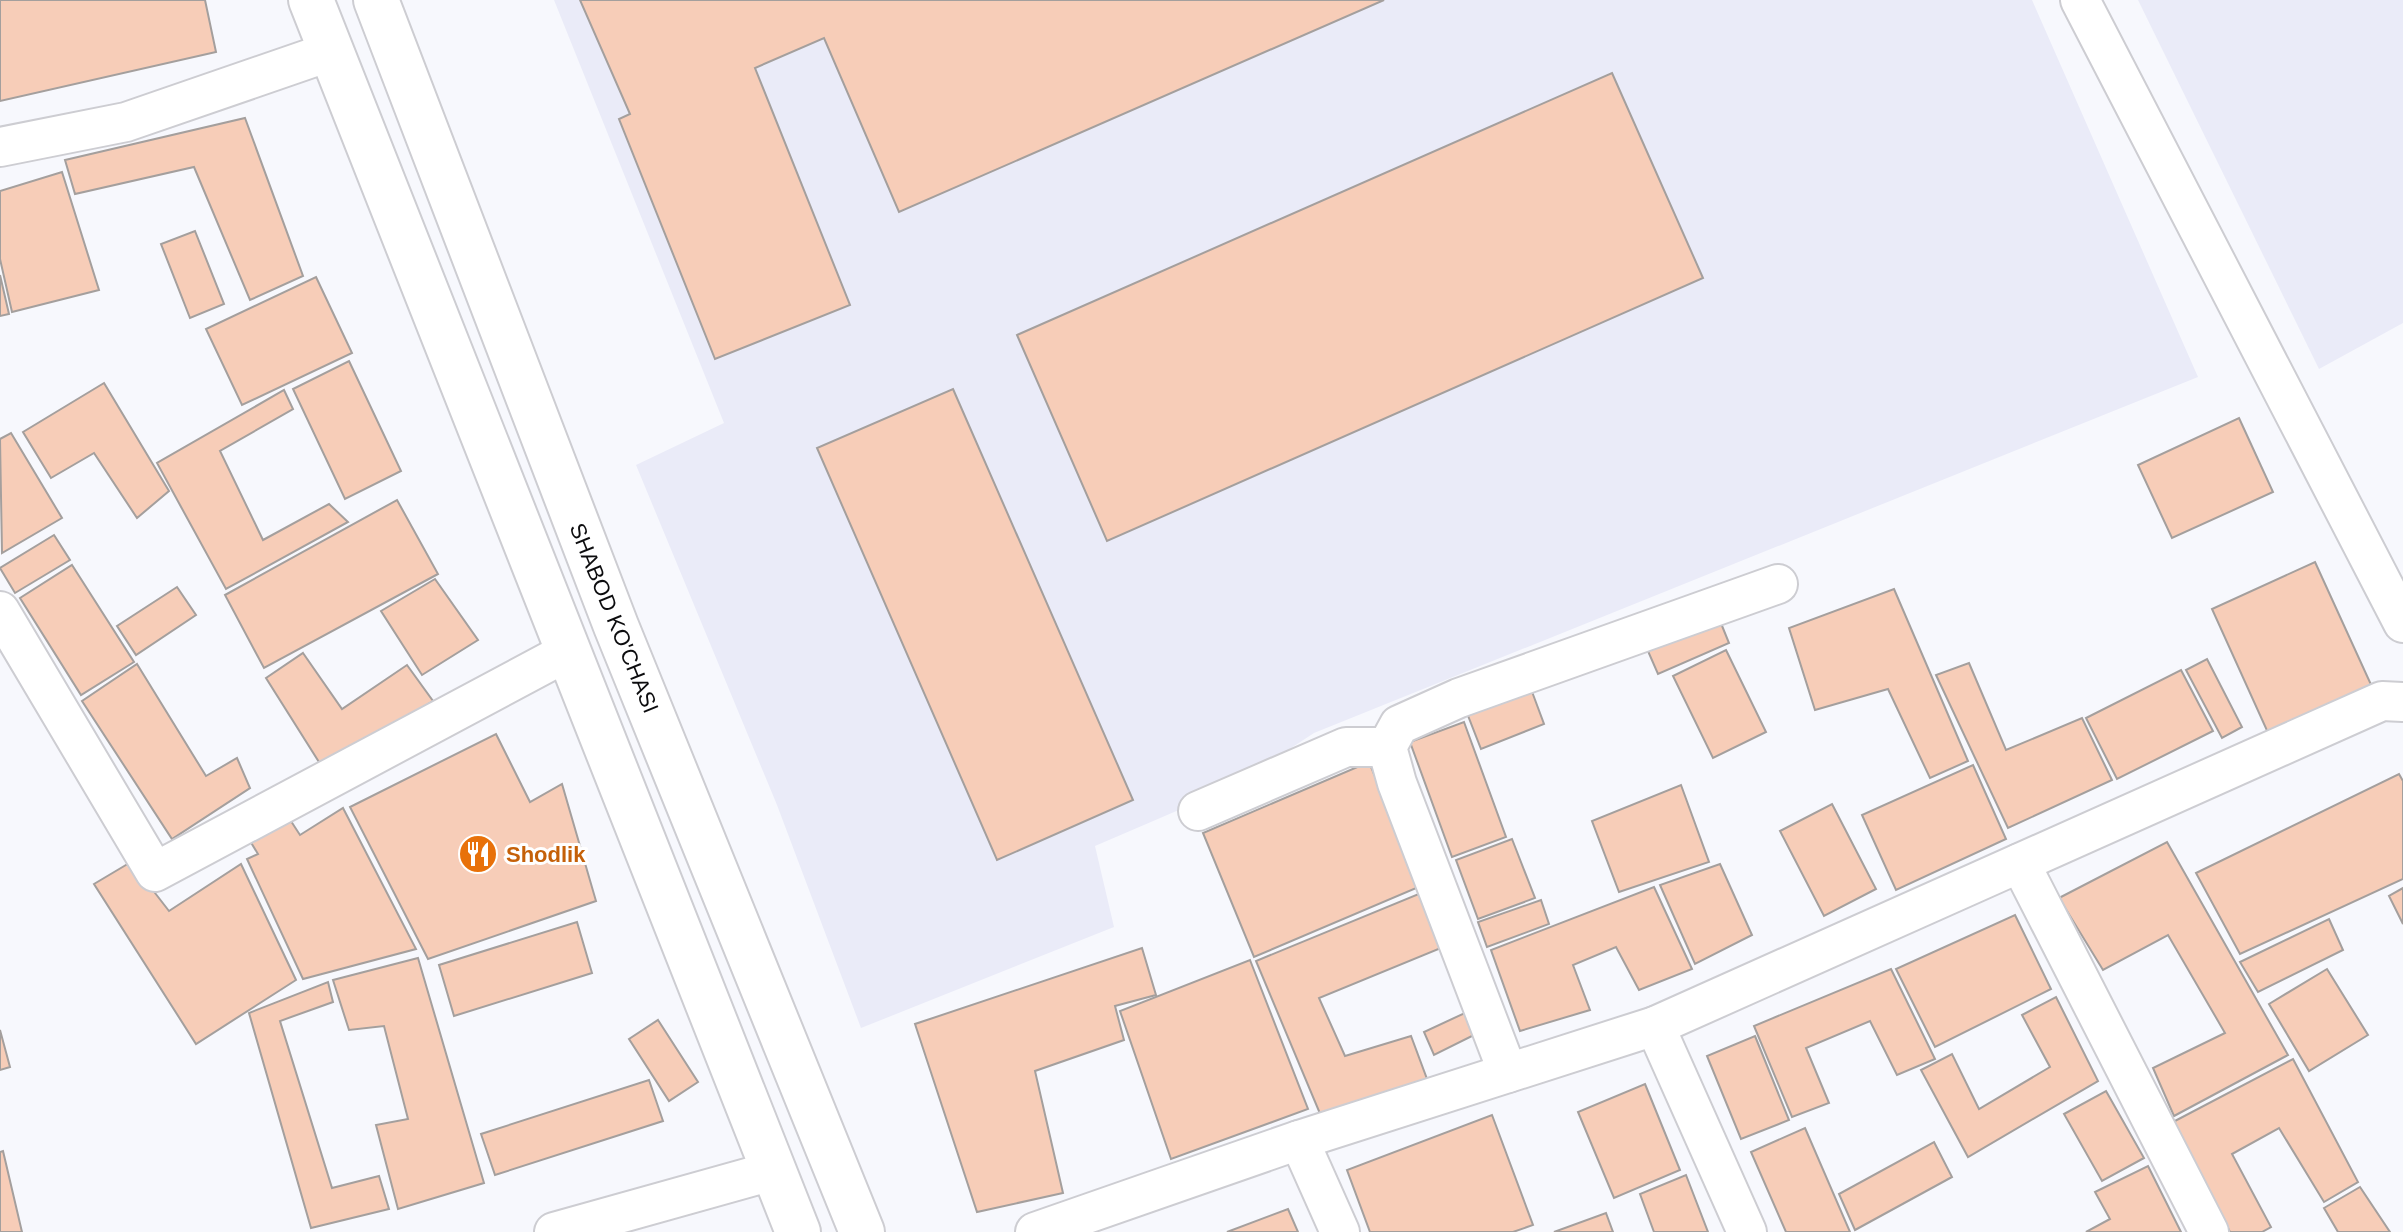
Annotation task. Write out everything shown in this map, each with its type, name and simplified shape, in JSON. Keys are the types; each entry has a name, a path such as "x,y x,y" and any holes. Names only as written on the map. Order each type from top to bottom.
{"main road":[{"path":"311,0 798,1232"},
{"name":"SHABOD KO'CHASI","path":"376,0 611,611 862,1232"}],"street":[{"path":"2080,0 2403,623"},
{"path":"0,147 126,122 329,52"},
{"path":"1508,1073 1397,783 1387,747 1399,725 1459,698 1778,584"},
{"path":"0,611 155,872 567,652"},
{"path":"1035,1232 1299,1140 1655,1026 2382,701 2403,702"},
{"path":"1198,811 1346,747 1387,747"},
{"path":"2020,863 2209,1232"},
{"path":"1655,1026 1747,1232"},
{"path":"1299,1140 1340,1232"},
{"path":"554,1232 772,1171"}],"shaded area":[{"path":"554,0 2032,0 2198,377 1314,733 1230,788 1095,846 1114,927 861,1028 777,805 636,465 724,423"},
{"path":"2138,0 2403,0 2403,323 2319,369"}],"building":[{"path":"0,0 205,0 216,52 0,101"},
{"path":"580,0 1384,0 899,212 824,38 755,68 850,305 715,359 619,119 630,114"},
{"path":"1612,73 1703,278 1107,541 1017,335"},
{"path":"245,118 303,276 250,300 194,167 75,194 65,160"},
{"path":"62,172 99,290 12,312 0,259 0,191"},
{"path":"195,231 224,304 190,318 161,244"},
{"path":"0,275 9,314 0,316"},
{"path":"316,277 352,353 242,405 206,329"},
{"path":"349,361 401,471 345,499 293,389"},
{"path":"104,383 169,491 137,518 94,453 51,478 23,432"},
{"path":"953,389 1133,800 997,860 817,448"},
{"path":"284,390 293,409 220,451 263,540 329,504 348,522 226,589 157,463"},
{"path":"2239,418 2273,492 2172,538 2138,465"},
{"path":"11,433 62,518 2,553 0,439"},
{"path":"397,500 438,574 264,668 225,595"},
{"path":"54,535 70,560 15,593 0,568"},
{"path":"2315,562 2373,689 2269,735 2212,609"},
{"path":"72,565 134,662 81,695 20,598"},
{"path":"435,579 478,640 422,675 381,611"},
{"path":"177,587 196,615 136,655 117,626"},
{"path":"1894,589 1968,761 1930,778 1888,689 1815,710 1789,628"},
{"path":"1716,611 1729,643 1658,674 1644,642"},
{"path":"1726,650 1766,732 1713,758 1673,676"},
{"path":"303,653 342,709 407,665 433,701 324,770 266,678"},
{"path":"2207,659 2242,727 2222,738 2186,670"},
{"path":"1969,663 2006,750 2082,718 2112,780 2008,828 1936,675"},
{"path":"137,664 206,776 237,758 250,788 172,839 82,701"},
{"path":"2181,670 2213,731 2117,779 2086,718"},
{"path":"1531,689 1544,724 1481,749 1467,713"},
{"path":"1464,722 1506,837 1452,857 1410,742"},
{"name":"Shodlik","path":"496,734 530,802 562,784 596,901 428,959 350,807"},
{"path":"1369,762 1421,886 1254,957 1203,833"},
{"path":"1973,765 2006,839 1896,890 1862,815"},
{"path":"2399,774 2403,781 2403,879 2240,954 2196,873"},
{"path":"1681,785 1709,862 1619,892 1592,821"},
{"path":"1832,804 1876,889 1824,916 1780,831"},
{"path":"343,808 416,949 303,979 247,859 258,854 247,836 287,815 300,835"},
{"path":"1512,839 1535,898 1478,919 1456,860"},
{"path":"2167,842 2288,1055 2174,1116 2153,1068 2225,1033 2168,935 2103,970 2059,898"},
{"path":"131,862 169,911 241,864 296,980 196,1044 94,884"},
{"path":"1720,864 1752,935 1695,964 1660,885"},
{"path":"1654,887 1692,969 1639,990 1616,947 1573,965 1590,1010 1520,1031 1491,950"},
{"path":"2403,888 2403,924 2389,896"},
{"path":"1421,893 1441,948 1319,998 1345,1056 1411,1036 1427,1079 1321,1116 1256,961"},
{"path":"1541,900 1549,924 1487,947 1478,922"},
{"path":"2015,915 2051,989 1935,1047 1896,969"},
{"path":"2329,919 2343,950 2258,992 2240,962"},
{"path":"577,922 592,973 454,1016 439,965"},
{"path":"1142,948 1156,995 1115,1006 1124,1040 1035,1071 1063,1193 977,1212 915,1024"},
{"path":"418,958 484,1183 398,1209 376,1125 408,1119 384,1026 349,1030 333,980"},
{"path":"1250,960 1308,1109 1171,1159 1120,1011"},
{"path":"1891,969 1935,1059 1897,1075 1870,1021 1806,1048 1829,1103 1792,1117 1754,1026"},
{"path":"2327,969 2368,1035 2309,1071 2269,1004"},
{"path":"328,982 333,1002 280,1021 332,1188 379,1176 389,1209 311,1228 249,1013"},
{"path":"2056,997 2098,1081 1968,1157 1921,1070 1952,1054 1979,1109 2050,1067 2022,1015"},
{"path":"1467,1012 1478,1033 1434,1055 1424,1032"},
{"path":"658,1020 698,1082 669,1101 629,1039"},
{"path":"0,1030 10,1067 0,1070"},
{"path":"1755,1036 1789,1120 1741,1139 1707,1056"},
{"path":"2293,1059 2358,1182 2324,1202 2279,1128 2232,1154 2271,1227 2262,1232 2230,1232 2173,1122"},
{"path":"649,1080 663,1121 495,1175 481,1134"},
{"path":"1645,1084 1680,1170 1614,1198 1578,1112"},
{"path":"2106,1091 2144,1158 2102,1181 2064,1114"},
{"path":"1492,1115 1533,1225 1513,1232 1370,1232 1347,1170"},
{"path":"1805,1128 1850,1232 1786,1232 1751,1152"},
{"path":"1934,1142 1952,1177 1855,1230 1839,1194"},
{"path":"3,1151 22,1232 0,1232 0,1152"},
{"path":"2148,1166 2181,1232 2086,1232 2110,1219 2095,1192"},
{"path":"1686,1175 1708,1232 1654,1232 1640,1194"},
{"path":"2360,1187 2390,1232 2338,1232 2324,1208"},
{"path":"1288,1209 1298,1232 1227,1232"},
{"path":"1606,1213 1613,1232 1554,1232"}],"place":[{"name":"Shodlik","path":"478,854"}]}
